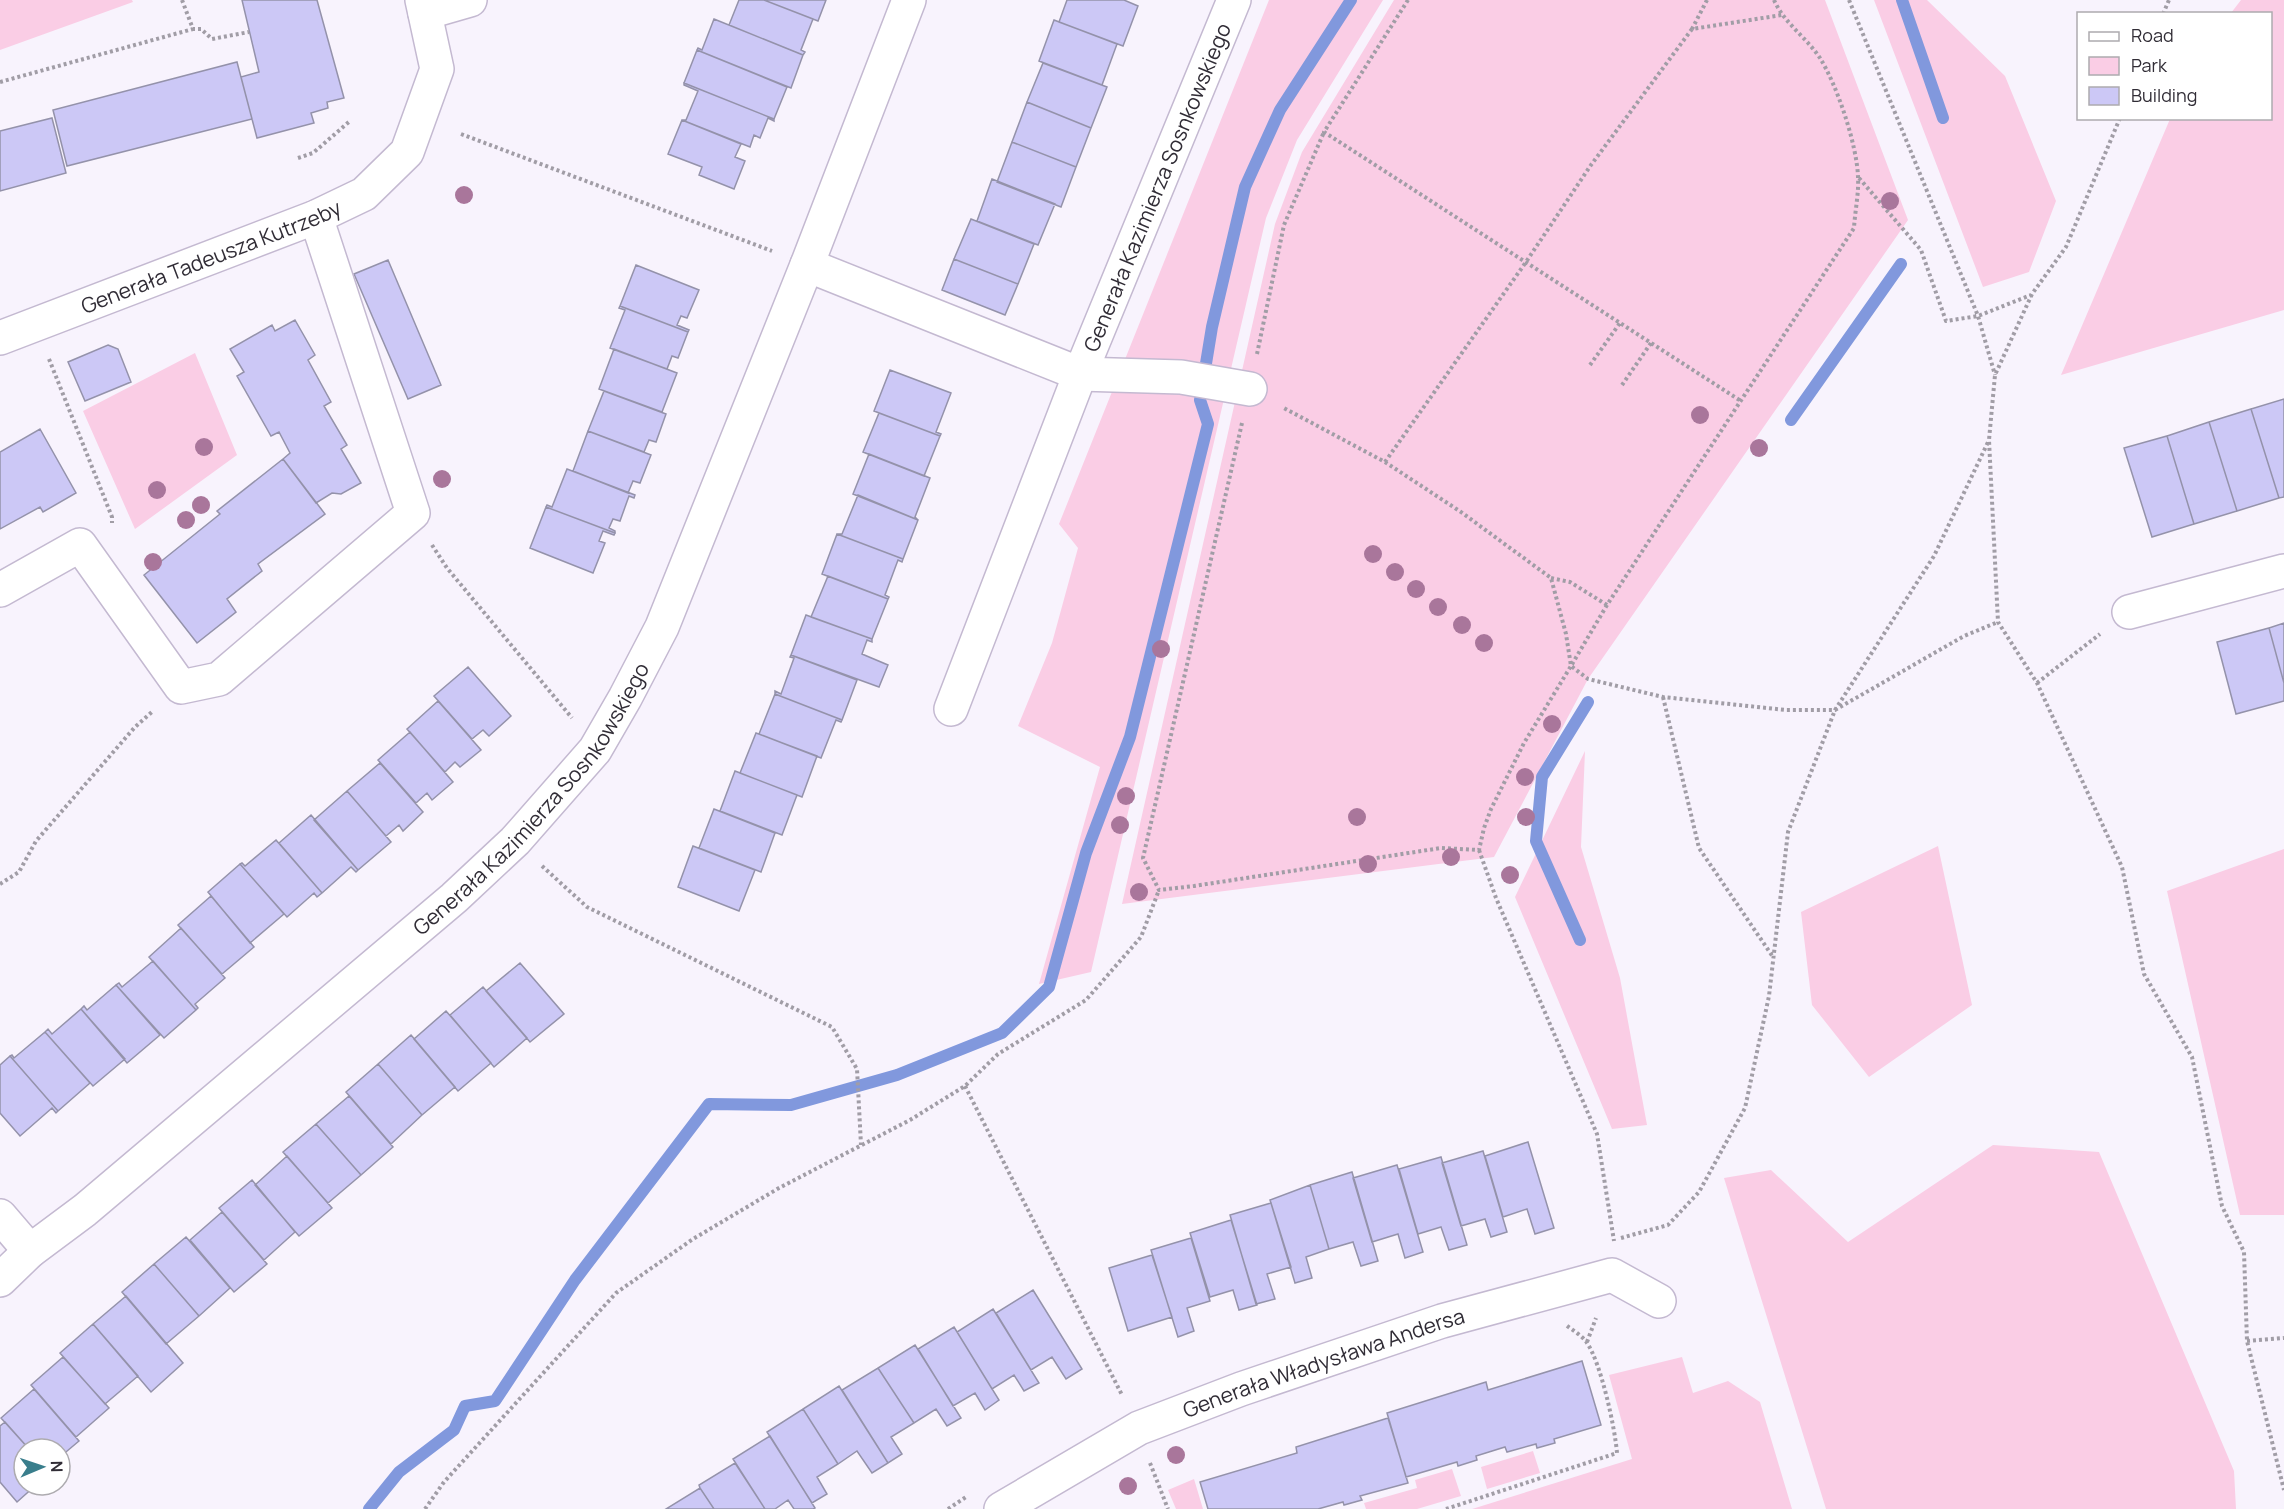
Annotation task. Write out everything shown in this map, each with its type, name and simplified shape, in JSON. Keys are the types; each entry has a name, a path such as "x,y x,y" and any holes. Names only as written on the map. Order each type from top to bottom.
{"street":[{"path":"423,6 470,0"},
{"name":"Generała Kazimierza Sosnkowskiego","path":"0,1280 30,1251 85,1210 454,898 515,841 595,750 662,627 807,265 909,0"},
{"name":"Generała Kazimierza Sosnkowskiego","path":"951,710 1080,374 1234,0"},
{"name":"Generała Tadeusza Kutrzeby","path":"0,338 316,217 364,194 407,152 437,69 423,6"},
{"path":"0,590 80,545 181,687 219,679 413,513 316,217"},
{"name":"Generała Kazimierza Sosnkowskiego","path":"807,265 1080,374"},
{"path":"1080,374 1181,377 1250,389"},
{"path":"2128,612 2284,571"},
{"path":"0,1216 30,1251"},
{"path":"1612,1275 1659,1301"},
{"name":"Generała Władysława Andersa","path":"1001,1509 1139,1428 1252,1385 1442,1321 1612,1275"}],"path":[{"path":"182,0 193,29"},
{"path":"425,1509 444,1482 616,1293 693,1239 779,1188 910,1120 965,1086 998,1054 1086,1000 1141,937 1159,890 1143,858 1250,389 1284,225 1324,132 1408,0"},
{"path":"1384,462 1526,262 1591,165 1692,29 1707,0"},
{"path":"1587,1342 1612,1275 1614,1240 1597,1134 1496,898 1479,850 1484,828 1524,743 1607,605 1854,228 1858,177 1855,151 1843,110 1820,58 1782,15 1774,0"},
{"path":"1849,0 1978,316 1995,375"},
{"path":"1692,29 1782,15"},
{"path":"0,82 193,29 201,28 212,39 249,32"},
{"path":"2119,120 2066,247 2032,294 1995,375 1989,440 1998,622 2037,683 2122,867 2145,974 2192,1057 2222,1206 2244,1252 2247,1341 2284,1490"},
{"path":"298,158 313,153 350,121"},
{"path":"1324,132 1741,401"},
{"path":"461,134 807,265"},
{"path":"1858,177 1921,250 1947,321 1978,316 2032,294"},
{"path":"1590,365 1620,323"},
{"path":"1622,385 1651,343"},
{"path":"49,359 112,518 112,529"},
{"path":"1250,389 1384,462 1461,512 1551,578 1570,582 1607,605"},
{"path":"1668,1225 1699,1192 1745,1108 1769,996 1788,832 1835,710 1934,556 1989,440"},
{"path":"447,568 575,722 595,750"},
{"path":"1551,578 1566,634 1571,666 1588,679 1663,697 1786,710 1835,710 1964,636 1998,622"},
{"path":"2037,683 2128,612"},
{"path":"1663,697 1699,848 1773,957"},
{"path":"0,884 19,872 36,841 135,727"},
{"path":"515,841 587,906 832,1028 856,1069 861,1146"},
{"path":"1159,890 1441,848 1479,850"},
{"path":"965,1086 1139,1428"},
{"path":"2247,1341 2284,1338"},
{"path":"1446,1509 1617,1453 1615,1431 1598,1370"},
{"path":"1155,1475 1168,1509"}],"green space":[{"path":"0,0 132,0 133,2 0,50"},
{"path":"1269,0 1383,0 1297,140 1266,218 1091,972 1039,984 1100,767 1018,726 1052,643 1078,548 1059,524"},
{"path":"1394,0 1825,0 1908,220 1588,679 1494,857 1122,904 1275,224 1302,152"},
{"path":"1874,0 1927,0 2005,76 2056,201 2029,272 1983,287"},
{"path":"2241,0 2284,0 2284,310 2061,375 2170,120 2272,120 2272,12 2232,12"},
{"path":"195,353 237,455 135,529 83,411"},
{"path":"1585,751 1581,847 1620,978 1647,1125 1612,1129 1515,897"},
{"path":"1938,846 1972,1005 1869,1077 1812,1005 1801,912"},
{"path":"2284,849 2284,1215 2240,1215 2167,891"},
{"path":"1993,1145 2099,1152 2234,1471 2236,1509 1826,1509 1724,1178 1771,1170 1848,1242"},
{"path":"1682,1357 1693,1393 1728,1381 1760,1402 1792,1509 1472,1509 1632,1459 1609,1375"},
{"path":"1533,1451 1540,1473 1487,1489 1481,1467"},
{"path":"1452,1469 1461,1496 1417,1509 1366,1509 1364,1503 1417,1488 1415,1480"},
{"path":"1194,1479 1203,1509 1176,1509 1168,1490"}],"building":[{"path":"242,0 317,0 344,98 327,102 328,108 311,113 314,123 257,138 241,77 259,72"},
{"path":"739,0 764,0 813,19 801,50 805,52 803,55 729,25"},
{"path":"764,0 826,0 818,21"},
{"path":"1067,0 1124,0 1138,6 1123,46 1059,22"},
{"path":"714,19 803,55 791,88 697,50 698,48 702,50"},
{"path":"1054,20 1117,44 1102,85 1039,61"},
{"path":"697,50 787,87 774,119 684,83"},
{"path":"237,62 252,119 67,166 53,110"},
{"path":"1043,63 1107,87 1091,128 1027,102"},
{"path":"684,83 774,119 774,121 768,118 760,138 754,135 750,147 682,120 686,120 698,91"},
{"path":"1027,102 1091,128 1076,167 1012,142"},
{"path":"52,118 66,173 0,191 0,131"},
{"path":"682,120 741,144 735,157 745,161 734,189 699,175 702,167 668,154"},
{"path":"1012,142 1076,167 1061,207 997,182"},
{"path":"992,179 1055,204 1038,245 977,221"},
{"path":"971,219 1034,244 1018,284 954,259"},
{"path":"954,259 1018,284 1005,315 942,290"},
{"path":"388,260 441,385 408,399 354,274"},
{"path":"636,265 699,290 687,318 681,316 677,325 689,330 688,332 620,306"},
{"path":"620,306 688,332 678,358 672,356 667,369 610,348 625,310 619,308"},
{"path":"295,320 315,355 308,360 331,402 324,406 347,445 341,449 361,483 341,494 332,493 316,503 283,459 290,453 279,432 271,436 237,376 244,372 230,349 272,325 275,331"},
{"path":"108,345 118,349 131,382 85,401 68,362"},
{"path":"614,349 677,373 662,412 599,389"},
{"path":"890,370 951,393 936,432 941,434 940,436 874,411"},
{"path":"604,391 666,414 656,442 649,440 644,452 588,431"},
{"path":"2284,399 2284,497 2279,498 2251,409"},
{"path":"2251,409 2279,498 2237,511 2209,422"},
{"path":"879,413 940,436 924,476 863,452"},
{"path":"2209,422 2237,511 2194,524 2167,436"},
{"path":"40,429 76,493 43,512 40,507 0,529 0,452"},
{"path":"588,431 651,455 640,483 633,481 628,493 573,471"},
{"path":"2167,436 2194,524 2152,537 2124,448"},
{"path":"869,454 930,478 915,517 918,520 853,494"},
{"path":"283,459 325,514 258,564 262,571 227,599 236,612 197,643 144,575 220,514 217,511"},
{"path":"567,469 635,495 634,498 629,496 620,521 613,519 609,528 615,533 546,507 547,505 552,507"},
{"path":"858,495 918,520 903,559 837,534 842,534"},
{"path":"546,507 615,533 614,535 603,531 599,541 605,543 593,573 530,548"},
{"path":"837,534 903,559 902,562 898,560 885,595 889,597 888,599 822,574"},
{"path":"828,576 888,599 872,639 811,617"},
{"path":"806,615 872,639 872,642 867,640 862,654 888,665 879,687 791,655"},
{"path":"2284,623 2284,683 2269,628"},
{"path":"2269,628 2284,683 2284,701 2236,714 2217,642"},
{"path":"791,655 857,680 842,720 775,694 775,691 781,694 794,658 790,657"},
{"path":"468,667 511,716 489,736 483,730 472,739 434,696"},
{"path":"775,694 842,720 841,722 836,720 821,758 759,734"},
{"path":"438,701 481,750 460,767 455,762 445,772 407,729"},
{"path":"410,732 453,782 432,800 427,793 416,803 378,760"},
{"path":"756,733 817,756 802,797 740,773"},
{"path":"380,763 423,812 403,831 399,825 386,836 347,791"},
{"path":"735,771 797,795 782,835 720,811"},
{"path":"347,791 391,842 358,870 314,820"},
{"path":"714,809 775,833 761,872 699,848"},
{"path":"311,815 358,870 356,872 351,867 322,893 279,843"},
{"path":"276,840 322,893 317,897 314,893 287,917 240,864 245,866"},
{"path":"693,846 755,870 739,911 678,887"},
{"path":"240,864 284,914 250,943 208,892"},
{"path":"211,896 254,947 222,974 178,925"},
{"path":"181,928 225,978 195,1004 198,1008 196,1010 149,957"},
{"path":"153,961 196,1010 164,1038 116,985 119,983 122,987"},
{"path":"520,963 564,1014 530,1042 486,991"},
{"path":"116,985 160,1035 127,1063 81,1009 84,1006 87,1010"},
{"path":"483,987 527,1038 494,1067 450,1015"},
{"path":"81,1009 125,1059 93,1086 45,1032 48,1029 52,1034"},
{"path":"446,1011 491,1063 458,1091 414,1039"},
{"path":"45,1032 90,1083 58,1111 10,1056 14,1058"},
{"path":"411,1035 455,1087 422,1115 378,1064"},
{"path":"10,1056 58,1111 56,1113 52,1108 20,1136 0,1113 0,1065"},
{"path":"378,1064 422,1115 391,1144 346,1092"},
{"path":"349,1096 393,1147 361,1175 316,1124"},
{"path":"316,1124 361,1175 328,1203 283,1152"},
{"path":"1528,1142 1554,1228 1535,1234 1527,1209 1503,1217 1485,1156"},
{"path":"1483,1151 1507,1232 1491,1237 1485,1219 1461,1226 1442,1163"},
{"path":"287,1156 332,1208 299,1236 255,1185"},
{"path":"1441,1157 1467,1245 1449,1250 1441,1227 1418,1234 1399,1169"},
{"path":"1397,1165 1423,1252 1405,1258 1398,1234 1372,1242 1353,1178"},
{"path":"1352,1172 1378,1261 1361,1266 1353,1242 1329,1249 1310,1185"},
{"path":"252,1180 295,1232 264,1260 219,1208"},
{"path":"1310,1185 1329,1249 1306,1257 1312,1278 1295,1283 1270,1200"},
{"path":"1271,1203 1291,1267 1267,1274 1275,1299 1256,1304 1230,1215"},
{"path":"222,1212 267,1264 234,1292 190,1240"},
{"path":"1231,1220 1257,1305 1239,1310 1233,1290 1210,1297 1190,1233"},
{"path":"186,1237 230,1288 199,1316 154,1264"},
{"path":"1191,1238 1210,1301 1187,1308 1194,1331 1178,1337 1151,1250"},
{"path":"1152,1255 1172,1317 1128,1331 1109,1268"},
{"path":"154,1264 199,1316 166,1344 122,1292"},
{"path":"1033,1290 1082,1369 1066,1379 1052,1357 1031,1370 996,1313"},
{"path":"126,1296 183,1363 151,1392 93,1324"},
{"path":"993,1309 1039,1383 1024,1391 1014,1375 992,1389 957,1332"},
{"path":"93,1324 138,1376 105,1404 60,1353"},
{"path":"954,1327 999,1400 985,1410 975,1393 953,1406 918,1349"},
{"path":"915,1345 961,1418 947,1426 936,1409 914,1423 878,1368"},
{"path":"63,1357 109,1408 76,1437 31,1385"},
{"path":"1582,1361 1601,1425 1554,1439 1555,1443 1537,1448 1536,1444 1507,1452 1505,1447 1476,1456 1477,1460 1458,1466 1457,1462 1406,1477 1387,1413 1486,1382 1488,1390"},
{"path":"878,1368 914,1423 891,1437 902,1454 888,1463 842,1390"},
{"path":"839,1386 888,1463 872,1473 857,1451 838,1464 803,1409"},
{"path":"34,1389 79,1441 72,1447 72,1437 18,1437 1,1418"},
{"path":"803,1409 838,1464 817,1477 827,1494 812,1503 767,1432"},
{"path":"1388,1418 1408,1483 1360,1496 1362,1500 1344,1505 1343,1502 1318,1509 1208,1509 1200,1482 1297,1453 1296,1447"},
{"path":"5,1422 18,1437 12,1437 12,1496 0,1482 0,1426"},
{"path":"770,1436 815,1508 794,1509 788,1500 775,1509 765,1509 733,1459"},
{"path":"735,1463 765,1509 714,1509 700,1488 699,1485"},
{"path":"700,1488 714,1509 666,1509"},
{"path":"13,1497 23,1497 17,1502"}],"waterway":[{"path":"369,1509 399,1472 454,1430 465,1406 495,1401 575,1280 709,1104 791,1105 897,1075 1002,1033 1049,987 1086,853 1130,737 1208,424 1200,400 1212,327 1245,187 1280,110 1351,0"},
{"path":"1902,0 1943,118"},
{"path":"1791,420 1901,264"},
{"path":"1580,940 1536,841 1542,777 1588,702"}]}
